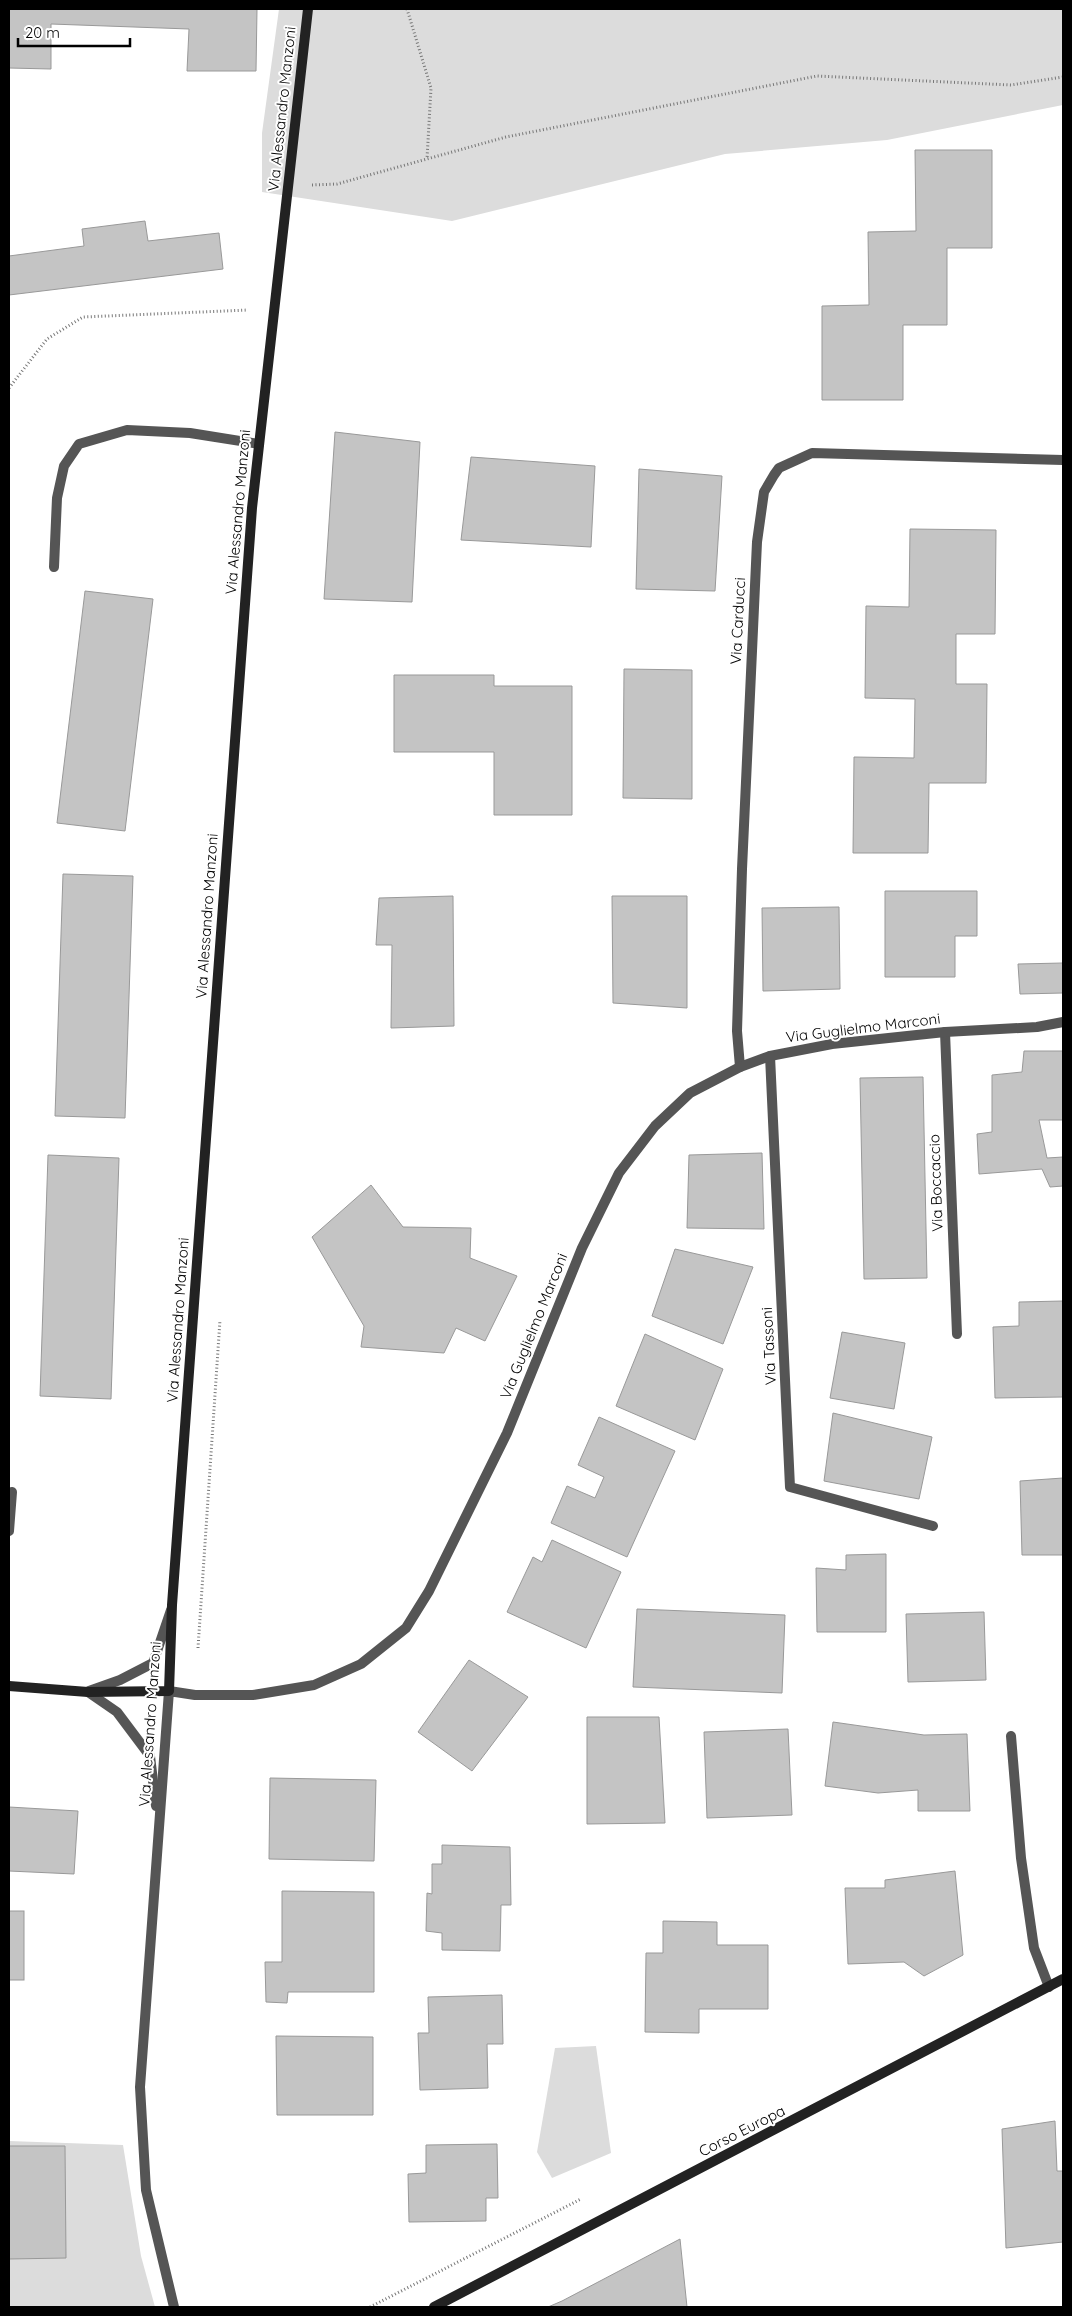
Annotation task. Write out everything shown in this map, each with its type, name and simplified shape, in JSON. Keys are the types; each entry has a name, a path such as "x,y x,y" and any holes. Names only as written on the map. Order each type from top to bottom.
{"street":[{"name":"Via Alessandro Manzoni","path":"174,2307 146,2190 140,2087 169,1691 172,1605 252,508 308,9"},
{"path":"54,567 57,498 64,466 79,444 127,430 190,433 259,444"},
{"name":"Via Carducci","path":"740,1067 737,1031 742,859 757,542 764,492 779,468 812,453 1063,460"},
{"name":"Via Guglielmo Marconi","path":"9,1686 88,1692 169,1691 195,1695 253,1695 314,1685 361,1664 406,1628 429,1591 507,1433 582,1248 619,1173 656,1126 690,1093 740,1067 770,1056 832,1044 945,1032 1037,1027 1063,1022"},
{"name":"Via Boccaccio","path":"945,1032 957,1334"},
{"name":"Via Tassoni","path":"770,1056 790,1487 933,1526"},
{"path":"9,1531 12,1492"},
{"name":"Via Guglielmo Marconi","path":"88,1692 120,1680 152,1663 172,1605"},
{"name":"Via Alessandro Manzoni","path":"88,1692 117,1712 150,1756 158,1826"},
{"path":"1011,1736 1021,1858 1034,1948 1049,1987"},
{"name":"Corso Europa","path":"434,2307 1063,1979"}],"path":[{"path":"407,9 431,88 427,159"},
{"path":"310,185 337,184 506,137 817,76 1011,85 1063,77"},
{"path":"310,195 312,175"},
{"path":"9,388 47,339 83,317 274,310"},
{"path":"195,1695 221,1318"}],"shaded area":[{"path":"279,9 1063,9 1063,105 887,140 725,154 452,221 262,192 262,133"},
{"path":"596,2046 611,2153 552,2178 537,2152 555,2048"},
{"path":"9,2141 123,2145 141,2256 155,2307 9,2307"}],"building":[{"path":"9,9 257,9 256,71 187,71 189,29 51,24 51,69 9,68"},
{"path":"915,150 992,150 992,248 947,248 947,325 903,325 903,400 822,400 822,306 869,305 868,232 916,231"},
{"path":"145,221 148,241 219,233 223,269 9,295 9,256 84,246 82,229"},
{"path":"335,432 420,442 412,602 324,599"},
{"path":"471,457 595,466 591,547 461,540"},
{"path":"639,469 722,476 715,591 636,589"},
{"path":"910,529 996,530 995,634 956,634 956,684 987,684 986,783 929,783 928,853 853,853 854,757 914,758 915,699 865,698 866,606 909,607"},
{"path":"85,591 153,599 125,831 57,823"},
{"path":"624,669 692,670 692,799 623,798"},
{"path":"394,675 494,675 494,686 572,686 572,815 494,815 494,752 394,752"},
{"path":"63,874 133,876 125,1118 55,1116"},
{"path":"885,891 977,891 977,936 955,936 955,977 885,977"},
{"path":"453,896 454,1026 391,1028 392,945 376,945 379,898"},
{"path":"612,896 687,896 687,1008 613,1003"},
{"path":"839,907 840,989 763,991 762,908"},
{"path":"1063,963 1063,993 1020,994 1018,964"},
{"path":"1024,1051 1063,1051 1063,1120 1039,1120 1047,1158 1063,1157 1063,1186 1050,1187 1042,1169 979,1174 977,1134 992,1132 992,1075 1022,1072"},
{"path":"923,1077 927,1278 864,1279 860,1078"},
{"path":"762,1153 764,1229 687,1228 689,1155"},
{"path":"48,1155 119,1158 111,1399 40,1396"},
{"path":"371,1185 403,1227 471,1228 470,1258 517,1276 485,1341 456,1328 444,1353 361,1347 364,1326 312,1237"},
{"path":"675,1249 753,1267 723,1344 652,1316"},
{"path":"1063,1301 1063,1397 995,1398 993,1327 1019,1326 1019,1302"},
{"path":"842,1332 905,1343 894,1409 830,1398"},
{"path":"645,1334 723,1369 695,1440 616,1406"},
{"path":"833,1413 932,1437 919,1499 824,1481"},
{"path":"599,1417 675,1451 627,1557 551,1523 567,1486 595,1498 604,1477 578,1465"},
{"path":"1063,1478 1063,1555 1022,1555 1020,1481"},
{"path":"552,1540 621,1572 586,1648 507,1612 533,1557 542,1562"},
{"path":"886,1554 886,1632 817,1632 816,1568 846,1570 846,1555"},
{"path":"637,1609 785,1615 782,1693 633,1687"},
{"path":"984,1612 986,1680 908,1682 906,1614"},
{"path":"469,1660 528,1697 472,1771 418,1732"},
{"path":"587,1717 659,1717 665,1823 587,1824"},
{"path":"833,1722 924,1735 967,1734 970,1811 918,1811 918,1790 878,1793 825,1786"},
{"path":"788,1729 792,1815 707,1818 704,1732"},
{"path":"270,1778 376,1780 374,1861 269,1859"},
{"path":"9,1807 78,1811 74,1874 9,1871"},
{"path":"442,1845 510,1847 511,1905 501,1905 500,1951 442,1950 442,1933 426,1931 427,1893 432,1894 432,1864 442,1864"},
{"path":"955,1871 963,1955 924,1976 904,1962 848,1964 845,1888 885,1888 885,1880"},
{"path":"282,1891 374,1892 374,1992 288,1992 287,2003 266,2002 265,1962 282,1962"},
{"path":"9,1911 24,1911 24,1980 9,1980"},
{"path":"663,1921 717,1922 717,1945 768,1945 768,2009 699,2009 699,2033 645,2032 646,1953 663,1953"},
{"path":"502,1995 503,2044 487,2044 488,2088 420,2090 418,2033 429,2033 428,1997"},
{"path":"276,2036 373,2037 373,2115 277,2115"},
{"path":"1055,2121 1057,2171 1063,2171 1063,2242 1006,2248 1002,2129"},
{"path":"497,2144 498,2198 486,2198 486,2221 409,2222 408,2174 426,2173 426,2145"},
{"path":"9,2146 65,2146 66,2258 9,2259"},
{"path":"680,2239 687,2307 548,2307 562,2301"}]}
